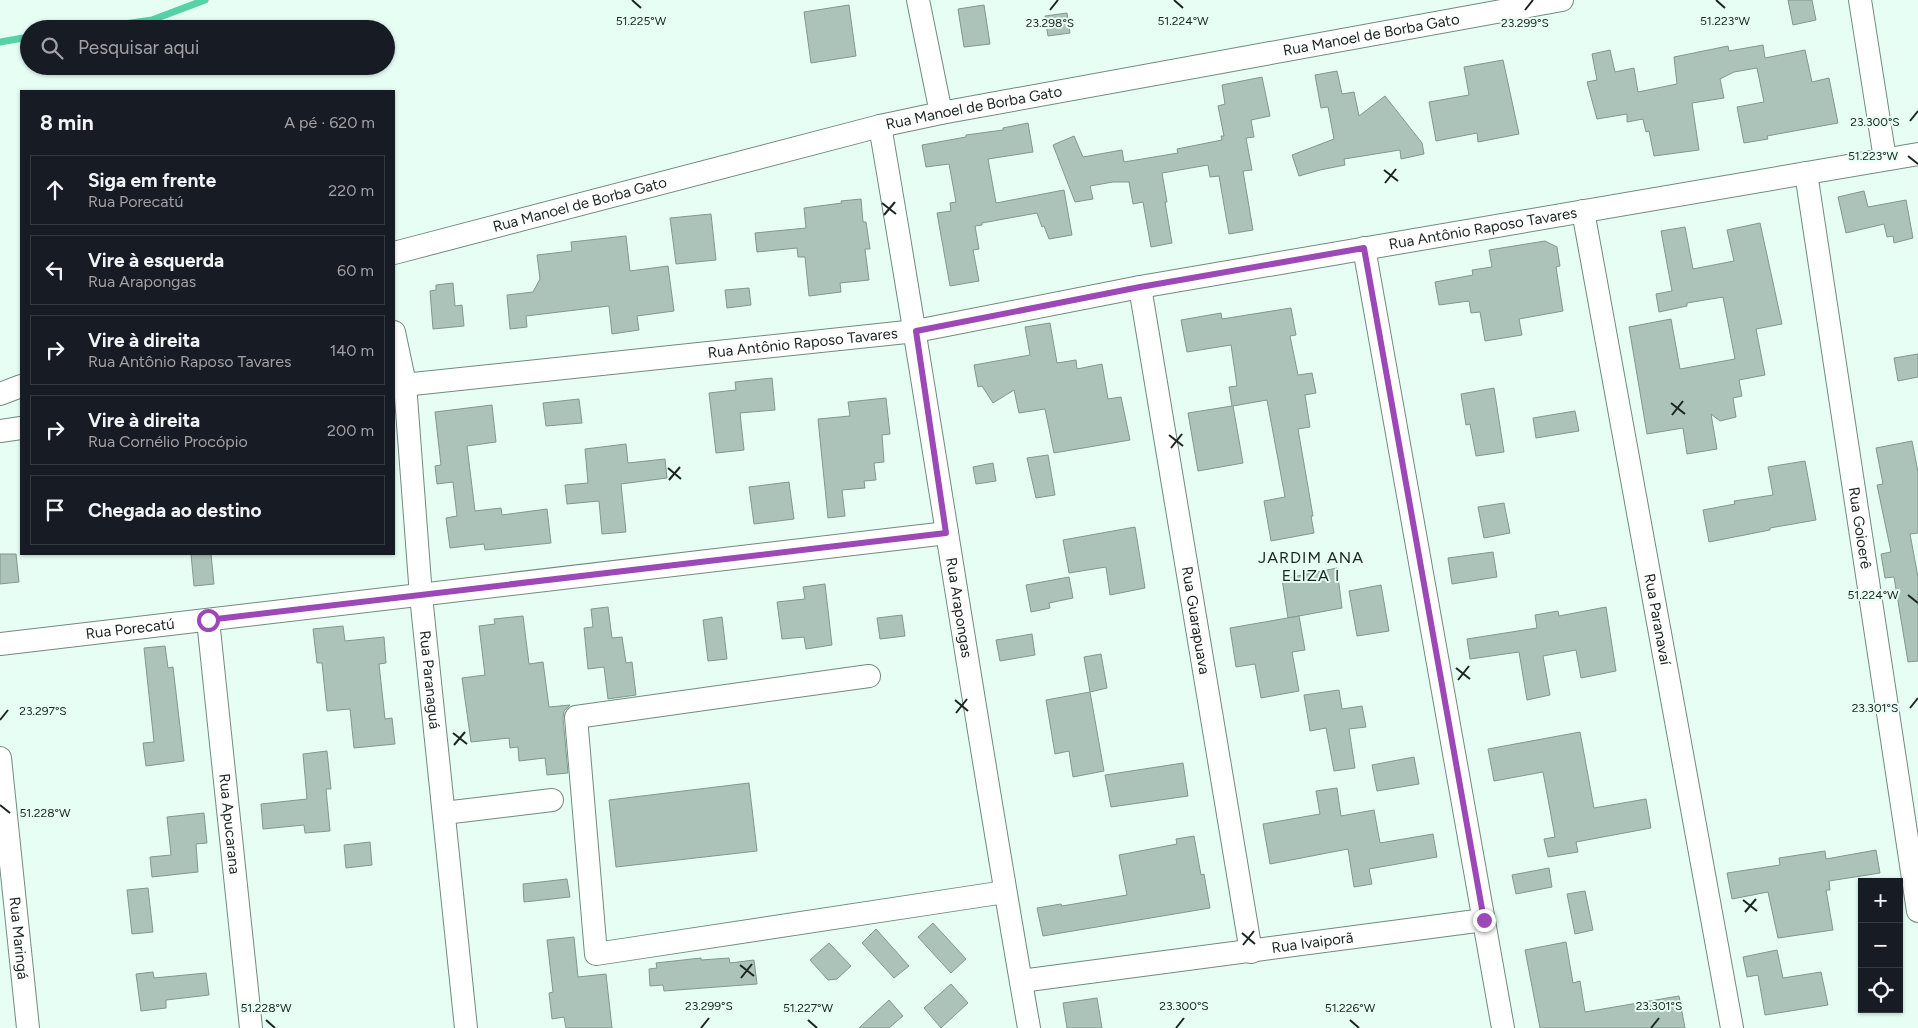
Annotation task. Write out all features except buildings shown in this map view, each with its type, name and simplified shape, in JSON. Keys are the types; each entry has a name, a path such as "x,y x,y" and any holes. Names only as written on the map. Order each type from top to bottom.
{"street":[{"path":"918,0 941,113"},
{"name":"Rua Manoel de Borba Gato","path":"395,253 880,126 941,113 1562,0"},
{"path":"1860,0 1885,159"},
{"name":"Rua Arapongas","path":"880,126 916,331 946,533 1029,1028"},
{"name":"Rua Antônio Raposo Tavares","path":"399,385 916,331 1140,287 1918,154"},
{"name":"Rua Goioerê","path":"1806,173 1918,911"},
{"name":"Rua Paranavaí","path":"1584,211 1732,1028"},
{"path":"1364,248 1503,1028"},
{"name":"Rua Guarapuava","path":"1140,287 1251,952"},
{"name":"Rua Paranaguá","path":"395,343 466,1028"},
{"path":"0,394 20,386"},
{"path":"0,431 20,428"},
{"name":"Rua Porecatú","path":"0,644 946,533"},
{"name":"Rua Apucarana","path":"208,620 251,1028"},
{"path":"869,676 576,717 596,954 1005,892"},
{"name":"Rua Maringá","path":"0,758 28,1028"},
{"path":"444,813 552,800"},
{"name":"Rua Ivaiporã","path":"1021,982 1484,920"}],"waterway":[{"path":"152,20 205,0"},
{"path":"0,42 20,39"}],"district":[{"name":"JARDIM ANA ELIZA I","path":"1311,566"}],"route":[{"path":"208,620 946,533 916,331 1140,287 1364,248 1484,920"}]}
